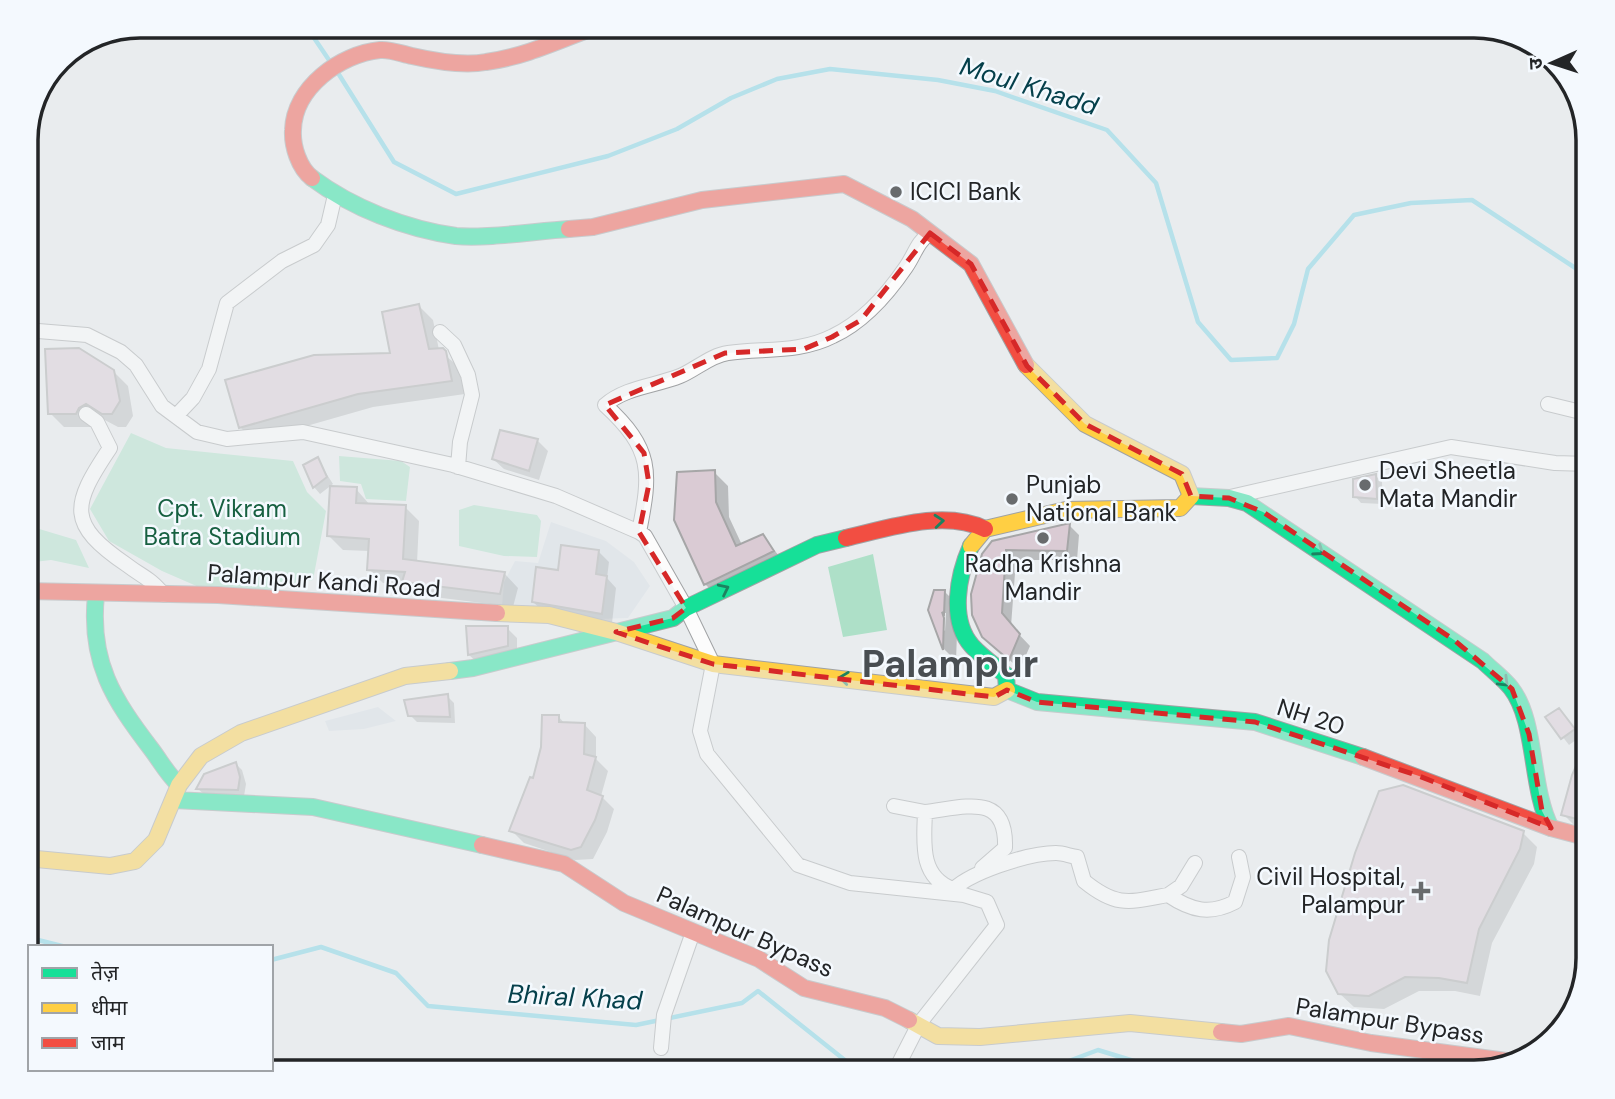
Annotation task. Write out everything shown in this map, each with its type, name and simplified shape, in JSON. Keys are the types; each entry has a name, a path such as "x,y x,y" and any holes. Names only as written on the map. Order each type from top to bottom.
{"main road":[{"path":"565,38 513,57 482,63 426,59 381,50 347,61 318,79 303,93 293,121 292,144 307,174 335,195 413,227 458,236 593,227 702,200 844,184 912,219 971,264 1027,366 1086,424 1182,474 1191,496"},
{"path":"1191,496 1228,498 1263,512 1483,661 1512,689 1529,734 1542,811 1551,828"},
{"path":"1007,690 1006,675 971,645 959,618 958,593 970,548 985,529 1066,510 1180,508 1191,496"},
{"path":"39,859 110,866 135,861 156,840 177,793 201,756 241,733 405,676 473,668 673,618 686,608 817,545 879,530 940,520 967,520 985,529"},
{"name":"Palampur Kandi Road","path":"39,592 339,601 451,612 549,615 616,632 713,664 994,696 1007,690"},
{"path":"96,595 92,630 99,666 132,728 177,793"},
{"name":"NH 20","path":"1007,690 1037,702 1255,723 1419,776 1551,828 1576,835"},
{"name":"Palampur Bypass","path":"177,793 313,807 564,864 624,903 760,960 804,988 885,1008 939,1036 980,1037 1130,1023 1241,1034 1289,1026 1371,1043 1492,1059"}],"street":[{"path":"176,416 193,398 209,369 227,303 282,261 314,244 328,225 335,195"},
{"path":"639,532 649,484 643,453 624,423 605,405 645,385 680,376 725,353 783,347 804,349 832,337 861,320 896,282 919,241 930,233"},
{"path":"39,331 86,335 121,352 136,365 162,406 197,432 227,439 303,432 458,467 556,496 645,536 686,608 713,664 700,731 707,754 799,865 850,883 952,891 987,902 997,925 919,1024 901,1060"},
{"path":"440,332 454,345 468,375 472,395 460,442 458,467"},
{"path":"1548,404 1576,411"},
{"path":"86,414 97,422 110,448 82,498 80,517 87,534 127,566 150,578 164,595"},
{"path":"1228,498 1451,446 1555,463 1576,464"},
{"path":"894,806 925,811 989,808 1000,814 1006,830 1005,848 985,863 979,875"},
{"path":"925,811 922,846 930,872 952,891"},
{"path":"952,891 957,884 1008,863 1057,853 1077,857 1084,881 1097,892 1118,902 1132,904 1168,895 1181,886 1195,863"},
{"path":"1168,895 1191,908 1211,912 1235,902 1243,877 1239,857"},
{"path":"661,1048 664,1015 693,932"}],"highlighted area":[{"path":"930,233 971,264 1027,366 1085,424 1182,474 1191,496 1229,498 1263,512 1454,640 1512,689 1529,734 1542,811 1551,828 1419,776 1255,722 1037,702 1007,690 994,697 713,664 616,632 673,618 686,608 639,532 649,484 644,453 605,405 725,353 804,349 832,337 861,320"}],"shaded area":[{"path":"551,522 606,541 634,562 650,586 628,618 598,619 502,606 504,582 515,561 538,563"},
{"path":"378,707 396,721 364,729 329,731 325,721"}],"green space":[{"name":"Cpt. Vikram Batra Stadium","path":"131,433 166,448 293,461 307,492 326,511 313,580 260,591 208,591 162,571 109,541 90,509"},
{"path":"339,456 401,461 410,467 406,501 366,499 361,484 340,481"},
{"path":"474,505 537,515 541,521 537,557 504,556 459,546 459,510"},
{"path":"39,529 76,540 89,568 51,560 39,561"},
{"path":"873,554 887,630 843,637 828,567"}],"building":[{"path":"419,304 429,349 443,348 446,351 452,381 358,394 239,428 225,380 314,355 390,353 382,312"},
{"path":"79,348 114,370 120,401 112,414 102,414 86,404 79,408 76,414 48,414 45,349"},
{"path":"500,430 538,439 529,471 492,459"},
{"path":"318,457 327,477 313,488 303,465"},
{"path":"715,470 716,502 736,546 763,534 774,551 704,585 674,520 677,472"},
{"name":"Devi Sheetla Mata Mandir","path":"1376,474 1377,499 1353,497 1353,479"},
{"path":"330,486 357,487 356,503 406,505 403,559 505,572 500,594 402,582 405,572 367,570 369,539 327,536"},
{"path":"1070,523 1067,551 1006,550 1002,613 1020,634 1009,660 982,637 972,615 971,594 982,554 992,541"},
{"path":"561,545 599,550 596,574 607,576 602,614 532,602 536,567 558,570"},
{"path":"934,590 945,590 944,614 942,612 943,650 928,610"},
{"path":"466,626 508,626 508,646 468,655"},
{"path":"448,694 450,717 408,716 404,700"},
{"path":"1559,708 1575,729 1561,739 1545,717"},
{"path":"542,715 559,715 559,722 585,723 584,754 596,757 587,790 603,796 595,820 581,847 571,850 509,831 530,777 533,778 541,747"},
{"path":"236,762 240,777 238,790 196,789 204,774"},
{"path":"1576,766 1576,819 1561,815"},
{"name":"Civil Hospital, Palampur","path":"1403,785 1524,831 1520,849 1479,929 1467,983 1439,978 1405,977 1369,996 1338,994 1326,971 1329,940 1355,853 1379,791"}],"waterway":[{"name":"Moul Khadd","path":"314,38 331,63"},
{"name":"Moul Khadd","path":"338,73 394,162 456,194 608,156 677,129 731,98 777,79 830,69 938,80 995,91 1107,130 1156,183 1198,322 1231,360 1277,358 1294,324 1308,269 1354,215 1411,203 1472,200 1576,268"},
{"name":"Bhiral Khad","path":"39,940 58,945"},
{"name":"Bhiral Khad","path":"273,959 321,947 396,973 428,1006 636,1025 742,1003 758,991 845,1060"},
{"name":"Bhiral Khad","path":"1071,1060 1098,1050 1131,1060"}],"traffic: fast":[{"path":"312,178 344,199 380,216 437,233 482,236 569,229"},
{"path":"1191,496 1229,498 1247,503 1483,661 1501,677 1511,688 1525,718 1544,812 1551,828"},
{"path":"450,671 473,668 673,618 686,608 817,545 846,538"},
{"path":"971,546 962,570 958,597 960,623 972,646 1006,675 1007,690"},
{"path":"96,595 96,640 107,678 126,714 179,785"},
{"path":"1007,690 1037,702 1255,722 1363,757"},
{"path":"174,800 313,807 482,845"}],"traffic: slow":[{"path":"971,546 985,529 1066,510 1180,508 1191,496 1182,474 1085,424 1026,365"},
{"path":"497,613 549,615 616,632"},
{"path":"616,632 713,664 994,697 1007,690"},
{"path":"39,859 110,866 135,861 156,840 179,785 201,756 241,733 405,676 450,671"},
{"path":"909,1020 938,1036 980,1037 1130,1023 1221,1032"}],"traffic: jam":[{"path":"312,178 303,169 295,150 295,115 310,87 335,66 365,53 384,50 449,62 486,62 529,52 566,38"},
{"path":"569,229 593,227 702,200 844,184 912,219 971,264 1026,365"},
{"path":"846,538 898,525 934,520 969,523 985,529"},
{"path":"39,591 218,595 497,613"},
{"path":"1363,757 1551,828 1576,835"},
{"path":"482,845 564,864 624,903 759,959 804,988 885,1008 909,1020"},
{"path":"1221,1032 1241,1034 1289,1026 1371,1043 1492,1059"}],"place":[{"name":"ICICI Bank","path":"896,192"},
{"name":"Devi Sheetla Mata Mandir","path":"1365,485"},
{"name":"Punjab National Bank","path":"1012,499"},
{"name":"Radha Krishna Mandir","path":"1043,538"},
{"name":"Civil Hospital, Palampur","path":"1421,891"}],"district":[{"name":"Palampur","path":"950,664"}]}
